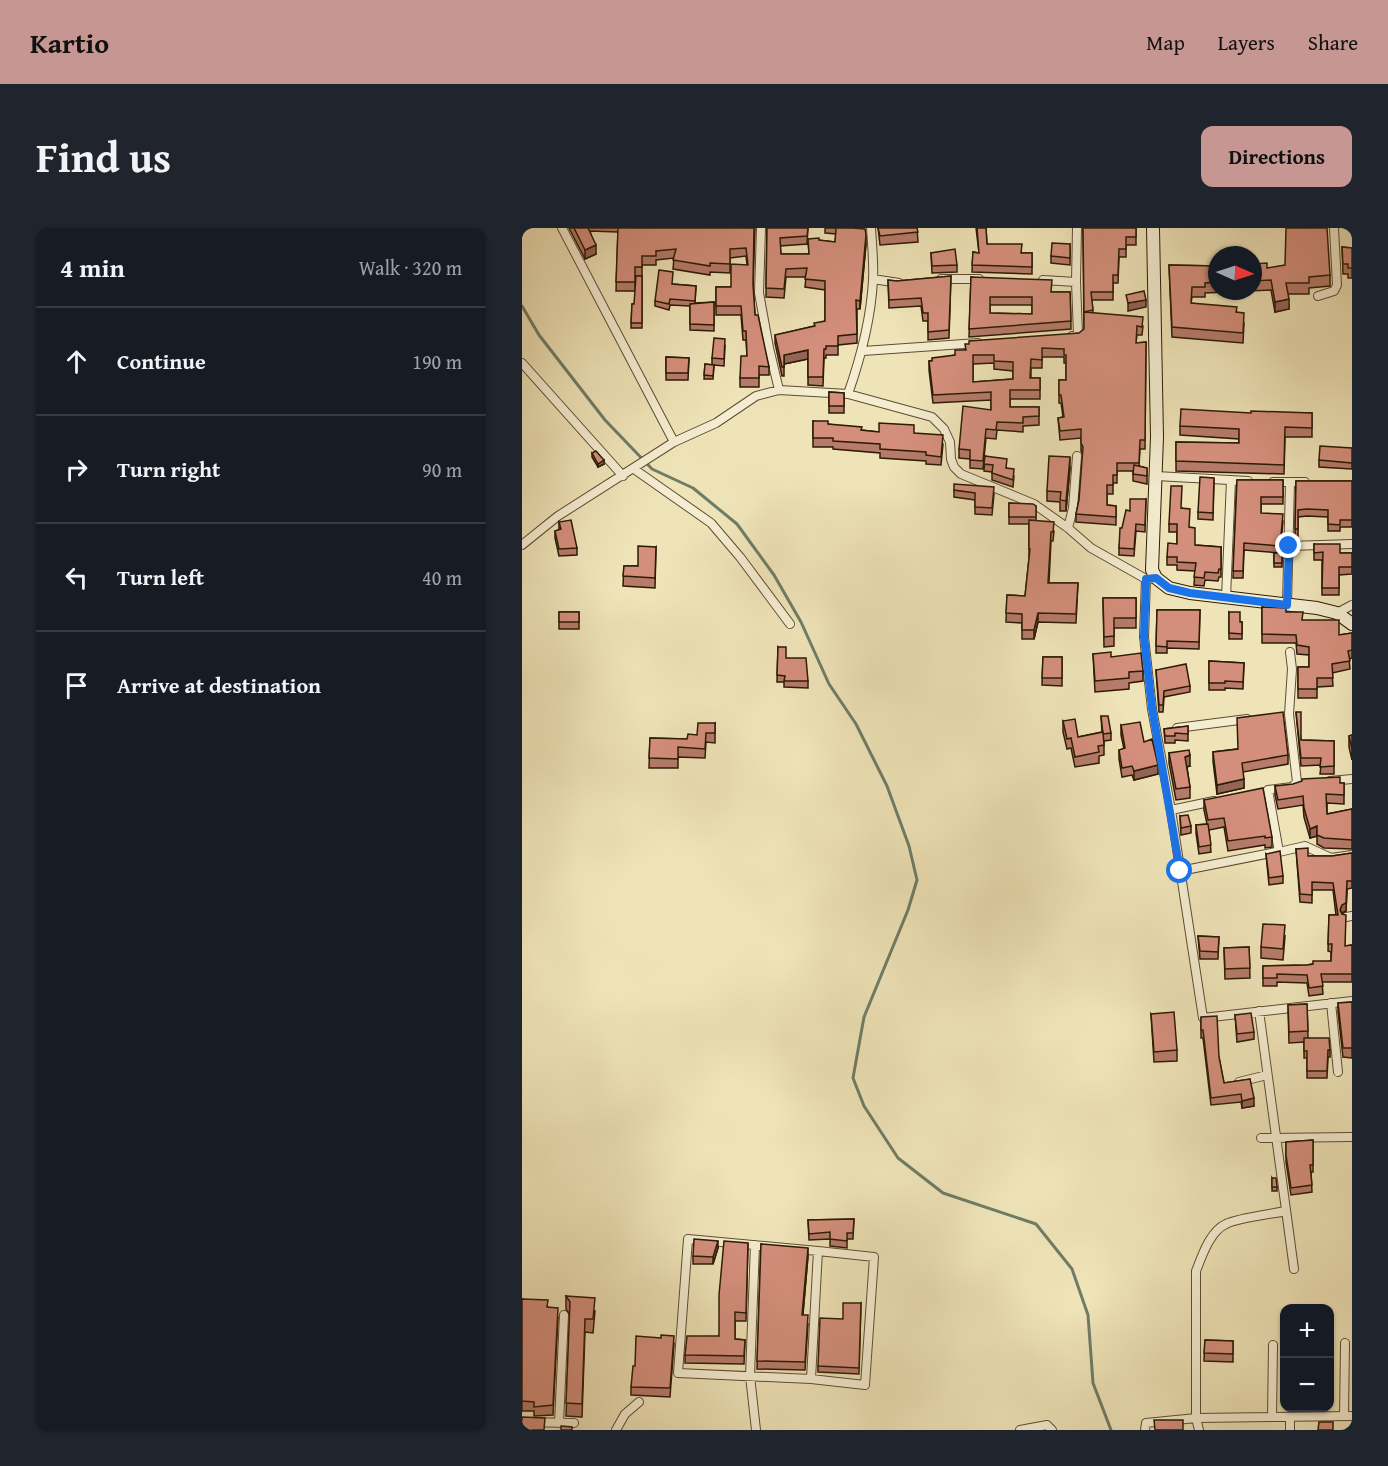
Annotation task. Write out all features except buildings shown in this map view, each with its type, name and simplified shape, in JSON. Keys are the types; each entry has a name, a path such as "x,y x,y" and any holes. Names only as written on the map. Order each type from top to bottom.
{"main road":[{"path":"1153,228 1157,437 1151,578 1169,588 1190,593 1317,608 1337,613 1352,624"}],"street":[{"path":"562,228 674,442"},
{"path":"761,228 759,293 779,390"},
{"path":"848,394 862,351 873,279 871,228"},
{"path":"1067,336 1078,335 1077,228"},
{"path":"1317,296 1334,291 1337,285 1334,228"},
{"path":"873,279 896,283 913,282"},
{"path":"932,280 985,279"},
{"path":"1030,280 1076,282"},
{"path":"862,351 988,342"},
{"path":"522,363 623,476"},
{"path":"522,545 558,516 674,442 716,423 756,396 779,390 848,394 933,417 944,429 950,442 954,467 961,474 1034,504 1091,548 1151,578 1144,637 1156,731 1171,810 1203,1018 1352,1000"},
{"path":"1068,528 1073,508 1077,456"},
{"path":"634,469 711,523 740,556 790,624"},
{"path":"1156,476 1254,481"},
{"path":"1226,598 1230,480"},
{"path":"1266,482 1311,482"},
{"path":"1287,605 1290,482"},
{"path":"1289,546 1352,544"},
{"path":"1337,613 1352,605"},
{"path":"1279,852 1263,791 1292,787 1300,782 1289,714 1292,669 1290,652"},
{"path":"1278,716 1289,714"},
{"path":"1156,731 1256,718"},
{"path":"1325,781 1352,779"},
{"path":"1171,810 1220,800"},
{"path":"1180,871 1305,846 1331,858 1352,855"},
{"path":"1331,1003 1338,1072"},
{"path":"1259,1011 1294,1269"},
{"path":"1233,1084 1267,1075"},
{"path":"1261,1138 1352,1137"},
{"path":"1198,1430 1196,1419 1196,1271 1203,1253 1216,1232 1226,1224 1286,1211"},
{"path":"688,1239 818,1251 874,1257 865,1385 678,1372 688,1239"},
{"path":"755,1245 750,1376 756,1430"},
{"path":"811,1380 818,1251"},
{"path":"559,1423 564,1316"},
{"path":"1145,1430 1146,1423 1196,1419 1348,1416 1345,1343"},
{"path":"1272,1417 1273,1346"},
{"path":"616,1430 625,1414 639,1402"},
{"path":"1290,1417 1290,1430"},
{"path":"522,1422 574,1423"},
{"path":"1020,1430 1047,1425 1052,1430"}],"waterway":[{"path":"522,306 539,335 605,420 652,469 693,488 737,524 774,575 801,622 829,684 856,724 887,786 909,846 917,880 908,910 864,1017 853,1078 864,1106 898,1158 943,1193 1036,1224 1072,1269 1088,1315 1093,1383 1111,1430"}],"route":[{"path":"1180,871 1152,708 1144,637 1146,579 1156,578 1169,588 1190,593 1287,605 1289,546"}]}
